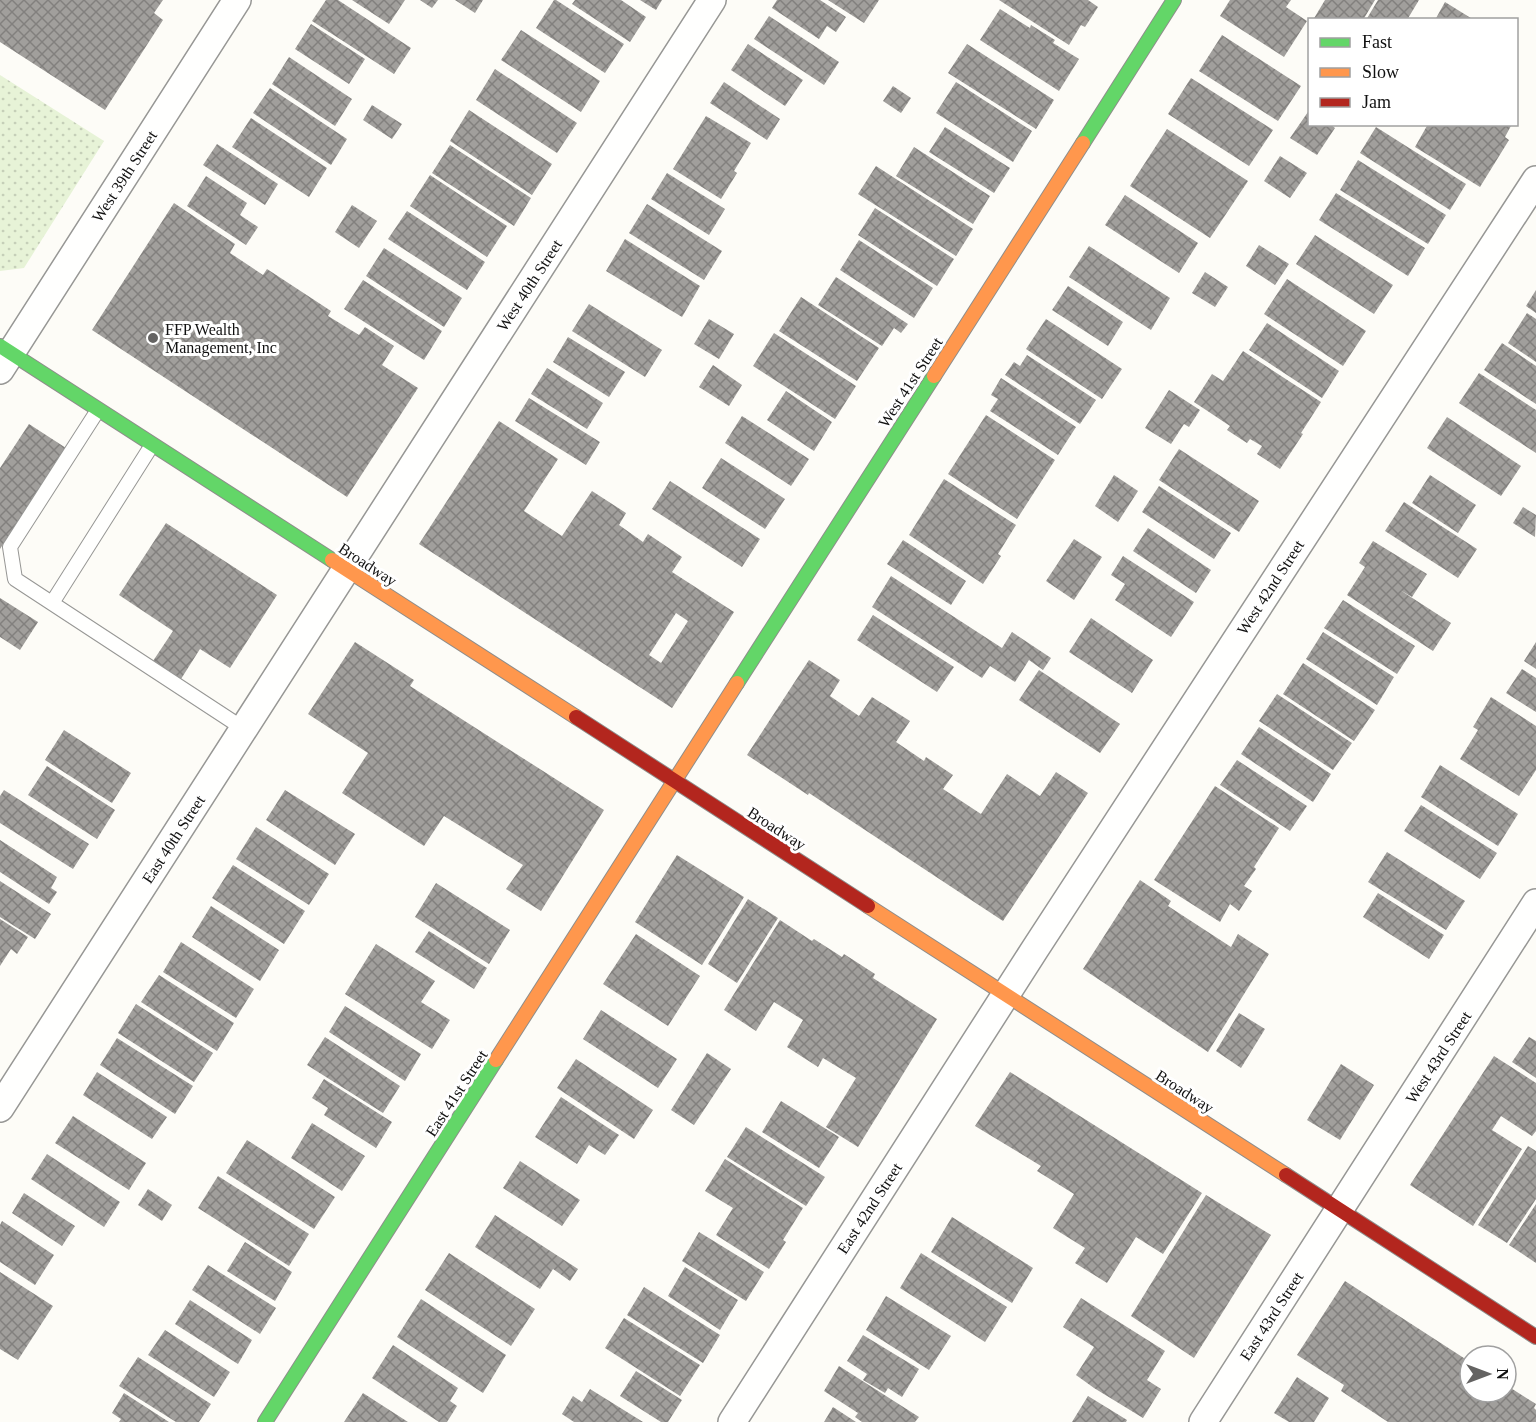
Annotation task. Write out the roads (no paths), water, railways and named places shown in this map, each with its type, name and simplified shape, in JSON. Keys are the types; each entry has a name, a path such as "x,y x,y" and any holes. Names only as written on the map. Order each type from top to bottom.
{"street":[{"name":"West 39th Street","path":"4,356 237,0"},
{"name":"West 40th Street","path":"346,570 712,0"},
{"name":"West 41st Street","path":"674,781 1174,0"},
{"name":"West 42nd Street","path":"1005,995 1536,180"},
{"name":"Broadway","path":"4,356 98,410 1536,1337"},
{"name":"East 40th Street","path":"0,1108 346,570"},
{"name":"East 41st Street","path":"265,1422 674,781"},
{"name":"West 43rd Street","path":"1339,1210 1536,903"},
{"name":"East 42nd Street","path":"732,1422 1005,995"},
{"name":"East 43rd Street","path":"1203,1422 1339,1210"}],"lane":[{"path":"98,410 10,547 15,579 244,729"},
{"path":"52,603 152,445"}],"place":[{"name":"FFP Wealth Management, Inc","path":"153,338"}]}
